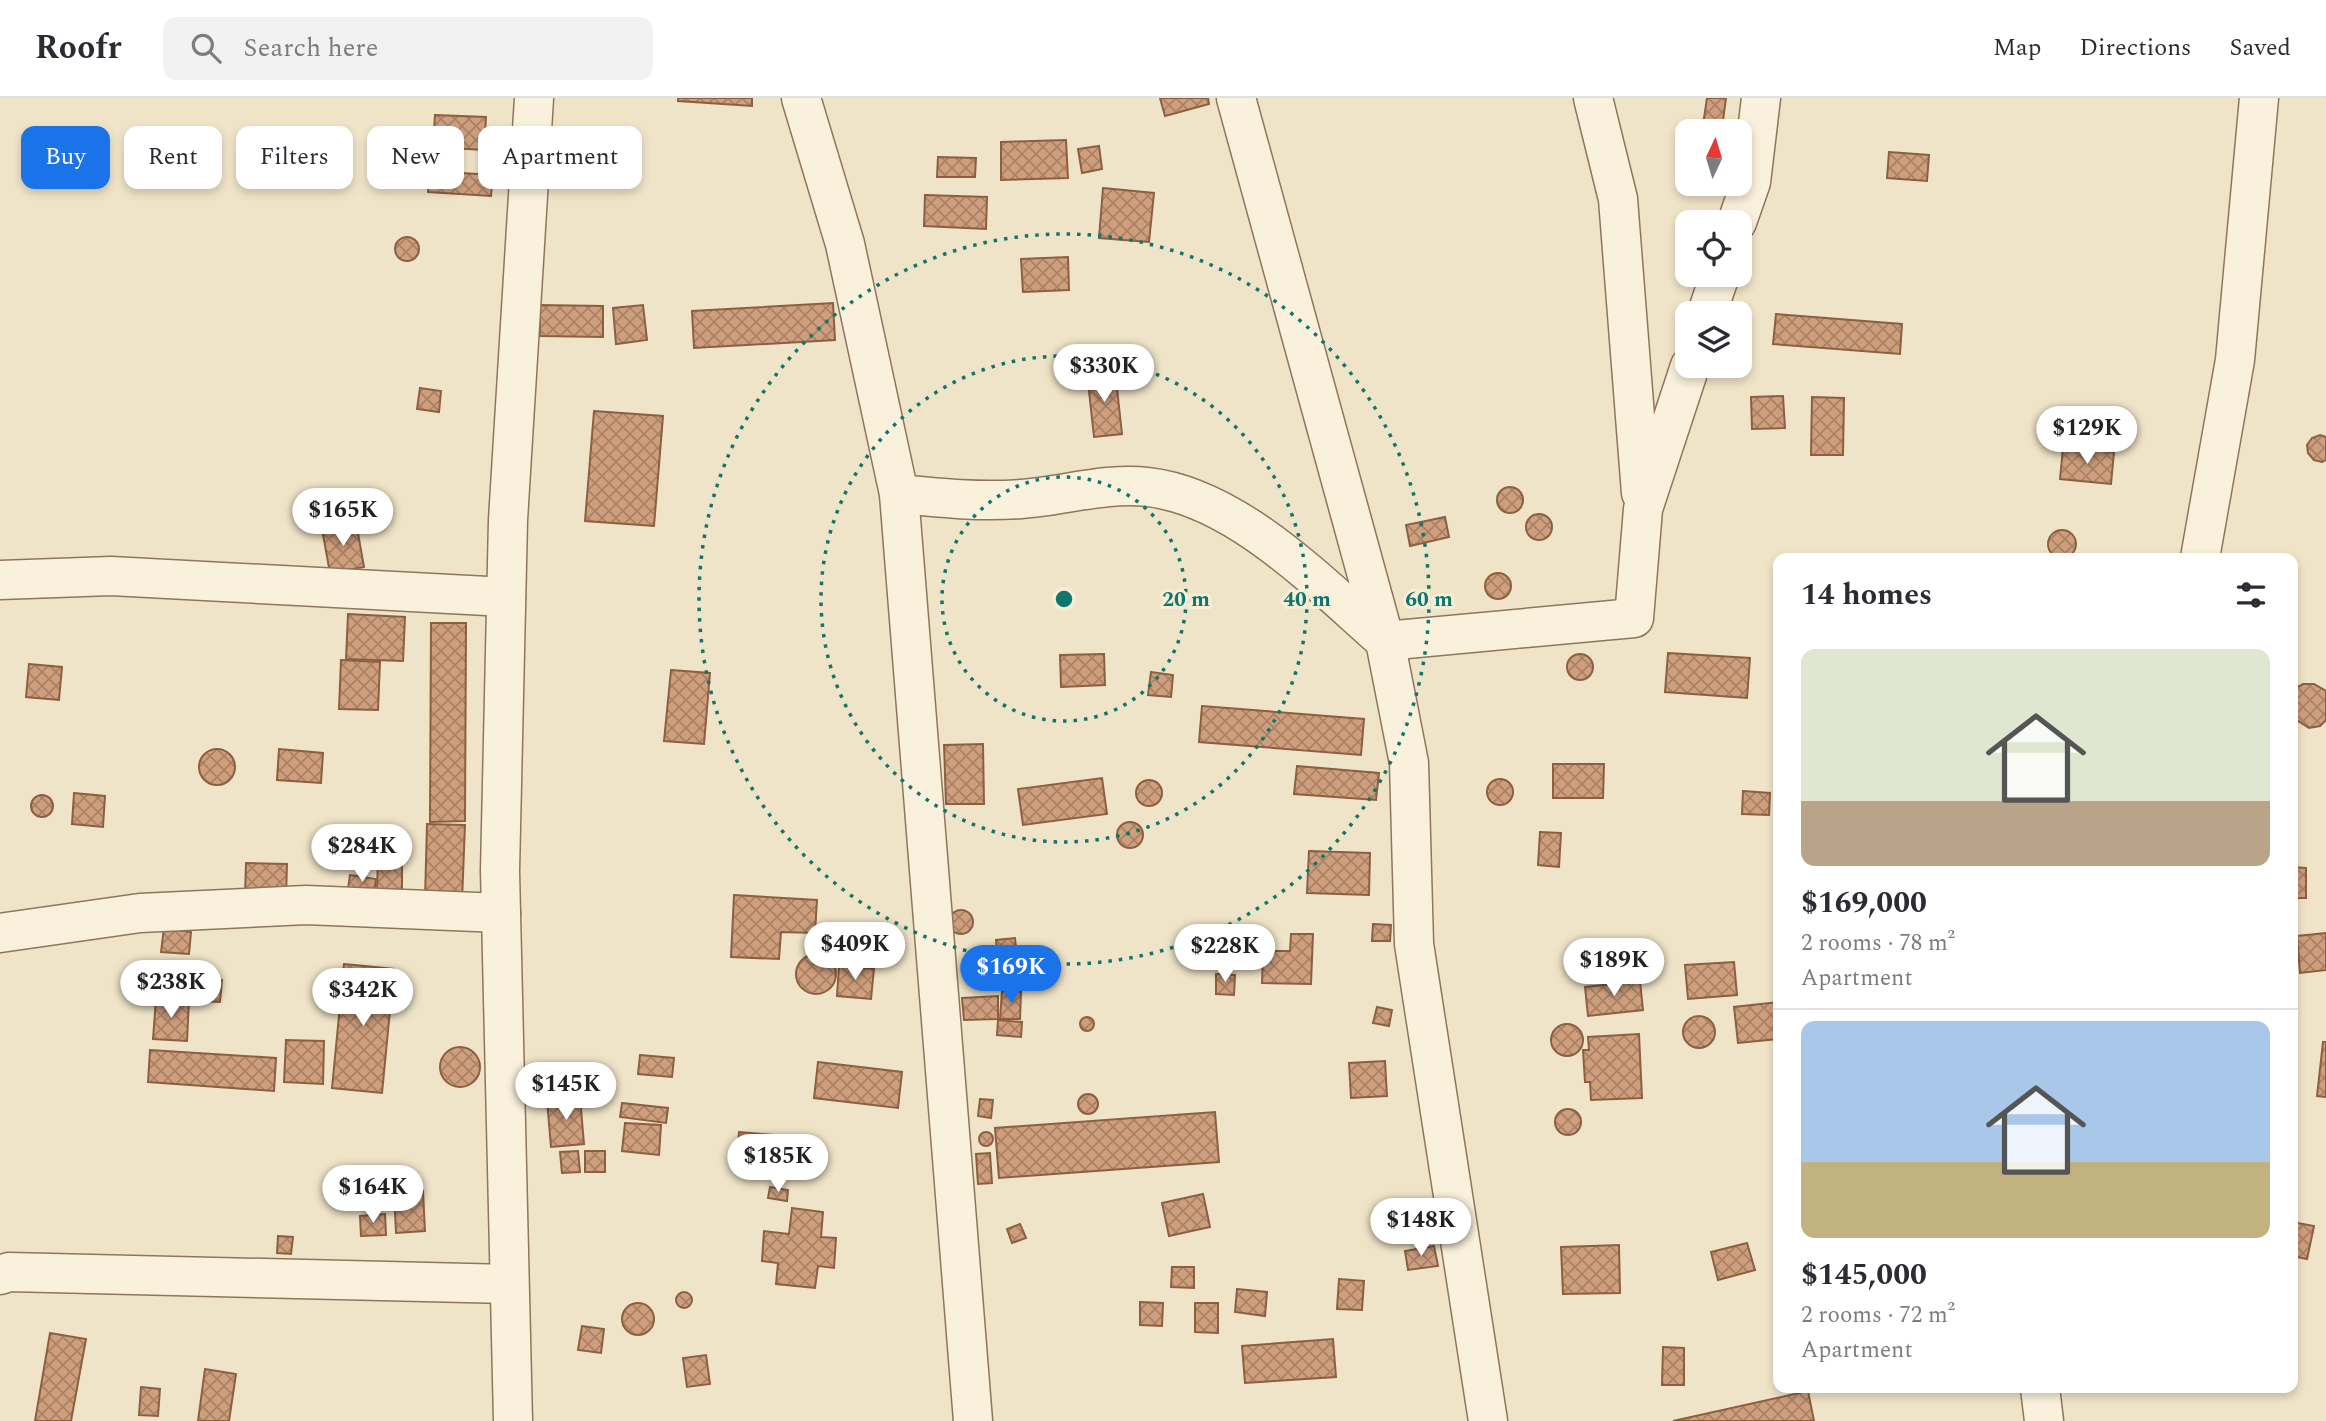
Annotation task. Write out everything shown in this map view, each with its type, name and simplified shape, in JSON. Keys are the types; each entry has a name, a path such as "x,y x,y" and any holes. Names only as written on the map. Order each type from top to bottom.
{"street":[{"path":"513,1421 501,913 506,597 508,520 534,98"},
{"path":"801,98 845,244 899,494 973,1421"},
{"path":"1236,98 1385,641 1409,763 1414,944 1488,1421"},
{"path":"899,494 967,500 1019,499 1145,486 1175,491 1229,515 1280,550 1385,641 1634,618 1643,509 1618,199 1593,98"},
{"path":"1742,210 1751,182 1761,98"},
{"path":"2201,553 2235,360 2259,98"},
{"path":"1643,509 1686,378"},
{"path":"0,580 111,576 506,597"},
{"path":"0,933 140,913 306,905 501,913"},
{"path":"0,1275 9,1272 509,1284"},
{"path":"2041,1393 2044,1421"}],"building":[{"path":"678,98 752,98 752,106 678,101"},
{"path":"1160,98 1208,98 1209,104 1165,116"},
{"path":"1707,98 1726,98 1723,119 1704,119"},
{"path":"435,115 486,117 485,126 478,126 478,150 464,149 464,126 434,126"},
{"path":"1066,140 1068,178 1001,180 1001,142"},
{"path":"1099,146 1102,169 1082,173 1078,149"},
{"path":"1889,152 1929,155 1927,181 1887,178"},
{"path":"938,157 976,158 975,177 937,177"},
{"path":"464,173 478,174 478,189 492,189 491,196 428,192 428,189 464,189"},
{"path":"1103,188 1154,193 1149,242 1099,238"},
{"path":"925,195 987,197 986,229 924,226"},
{"path":"407,237 416,240 419,249 416,258 407,261 398,258 395,249 398,240"},
{"path":"1068,257 1069,290 1023,292 1021,259"},
{"path":"833,303 835,340 694,348 692,311"},
{"path":"540,305 603,306 603,337 540,336"},
{"path":"643,305 647,340 616,344 613,308"},
{"path":"1776,314 1902,324 1900,354 1773,344"},
{"path":"1115,370 1122,434 1094,437 1087,373"},
{"path":"420,388 441,391 439,412 417,409"},
{"path":"1783,396 1785,428 1752,429 1751,397"},
{"path":"1812,397 1844,398 1843,455 1811,455"},
{"path":"594,411 663,416 654,526 585,521"},
{"path":"2320,435 2326,437 2326,460 2322,462 2314,460 2308,453 2307,445 2312,438"},
{"path":"2063,448 2114,452 2111,484 2060,479"},
{"path":"1510,487 1519,491 1523,500 1519,509 1510,513 1501,509 1497,500 1501,491"},
{"path":"1539,514 1548,518 1552,527 1548,536 1539,540 1530,536 1526,527 1530,518"},
{"path":"1445,517 1449,537 1410,546 1406,525"},
{"path":"356,522 364,567 330,573 322,529"},
{"path":"2057,531 2067,531 2075,539 2073,553 2051,553 2049,549 2049,539"},
{"path":"1498,573 1507,577 1511,586 1507,595 1498,599 1489,595 1485,586 1489,577"},
{"path":"348,614 405,617 403,661 346,659"},
{"path":"431,623 466,623 465,821 430,822"},
{"path":"1668,653 1750,658 1747,698 1665,692"},
{"path":"1104,654 1105,685 1061,687 1060,655"},
{"path":"1580,654 1589,658 1593,667 1589,676 1580,680 1571,676 1567,667 1571,658"},
{"path":"341,660 380,662 378,710 339,709"},
{"path":"29,664 62,667 59,700 26,697"},
{"path":"671,670 710,673 704,744 664,741"},
{"path":"1151,672 1173,675 1171,697 1148,695"},
{"path":"2314,684 2326,691 2326,720 2320,726 2309,728 2298,721 2298,687"},
{"path":"1202,706 1364,719 1361,755 1199,742"},
{"path":"983,744 984,804 946,804 944,745"},
{"path":"217,749 229,755 235,767 229,779 217,785 205,779 199,767 205,755"},
{"path":"279,749 323,753 321,783 277,780"},
{"path":"1553,764 1604,764 1603,798 1553,798"},
{"path":"1297,766 1379,773 1376,800 1294,794"},
{"path":"1102,778 1107,814 1023,825 1018,789"},
{"path":"1500,779 1509,783 1513,792 1509,801 1500,805 1491,801 1487,792 1491,783"},
{"path":"1149,780 1158,784 1162,793 1158,802 1149,806 1140,802 1136,793 1140,784"},
{"path":"1743,791 1770,793 1769,815 1742,814"},
{"path":"74,793 105,796 103,827 72,824"},
{"path":"42,795 50,798 53,806 50,814 42,817 34,814 31,806 34,798"},
{"path":"1130,822 1139,826 1143,835 1139,844 1130,848 1121,844 1117,835 1121,826"},
{"path":"427,824 465,825 462,901 425,899"},
{"path":"1540,832 1561,833 1559,867 1538,865"},
{"path":"1309,851 1370,853 1369,895 1307,893"},
{"path":"402,855 402,892 377,891 378,856"},
{"path":"246,863 287,864 286,896 245,894"},
{"path":"2298,867 2306,868 2306,898 2298,898"},
{"path":"350,875 376,879 374,893 348,889"},
{"path":"734,895 817,900 815,933 781,932 779,959 731,957"},
{"path":"961,910 969,914 973,922 969,930 961,934 953,930 949,922 953,914"},
{"path":"1373,924 1391,925 1390,941 1372,941"},
{"path":"164,928 191,932 189,954 161,952"},
{"path":"2326,933 2326,970 2300,973 2298,936"},
{"path":"1291,934 1313,934 1311,984 1262,983 1263,951 1290,951"},
{"path":"1015,938 1016,948 997,950 996,940"},
{"path":"1034,947 1037,983 997,986 995,950"},
{"path":"816,954 830,960 836,974 830,988 816,994 802,988 796,974 802,960"},
{"path":"1734,962 1737,995 1688,999 1685,965"},
{"path":"344,964 394,969 382,1093 332,1088"},
{"path":"839,966 874,969 871,999 837,996"},
{"path":"979,971 993,972 991,989 978,988"},
{"path":"1216,974 1235,975 1234,995 1216,994"},
{"path":"194,979 222,980 220,1002 193,1001"},
{"path":"1640,981 1643,1010 1588,1016 1585,987"},
{"path":"1002,991 1021,992 1020,1019 1000,1019"},
{"path":"998,996 998,1019 964,1020 962,998"},
{"path":"156,999 189,1001 187,1041 153,1039"},
{"path":"1773,1003 1773,1040 1738,1043 1734,1007"},
{"path":"1377,1007 1392,1010 1389,1026 1373,1023"},
{"path":"1699,1016 1710,1021 1715,1032 1710,1043 1699,1048 1688,1043 1683,1032 1688,1021"},
{"path":"1087,1017 1092,1019 1092,1029 1087,1031 1082,1029 1080,1024 1082,1019"},
{"path":"998,1020 1022,1022 1021,1037 997,1035"},
{"path":"1567,1024 1578,1029 1583,1040 1578,1051 1567,1056 1556,1051 1551,1040 1556,1029"},
{"path":"1639,1034 1642,1098 1591,1100 1590,1082 1585,1082 1583,1050 1589,1050 1588,1037"},
{"path":"286,1040 324,1041 323,1084 284,1082"},
{"path":"2323,1042 2326,1042 2326,1097 2317,1096"},
{"path":"460,1047 474,1053 480,1067 474,1081 460,1087 446,1081 440,1067 446,1053"},
{"path":"150,1050 276,1058 274,1091 148,1082"},
{"path":"640,1055 674,1058 672,1077 638,1074"},
{"path":"1385,1061 1387,1096 1351,1098 1349,1063"},
{"path":"818,1062 902,1072 898,1108 814,1098"},
{"path":"1084,1094 1092,1094 1098,1104 1092,1114 1084,1114 1078,1108 1078,1100"},
{"path":"580,1097 584,1144 551,1147 547,1100"},
{"path":"980,1099 993,1100 991,1118 978,1116"},
{"path":"622,1103 668,1108 666,1123 620,1117"},
{"path":"1568,1109 1577,1113 1581,1122 1577,1131 1568,1135 1559,1131 1555,1122 1559,1113"},
{"path":"1215,1112 1219,1162 999,1178 995,1128"},
{"path":"625,1123 661,1125 659,1155 622,1151"},
{"path":"739,1132 773,1135 770,1172 736,1169"},
{"path":"986,1132 991,1134 991,1144 986,1146 981,1144 979,1139 981,1134"},
{"path":"578,1151 580,1172 562,1173 560,1152"},
{"path":"585,1151 605,1151 605,1172 585,1172"},
{"path":"990,1153 992,1183 978,1184 976,1154"},
{"path":"770,1187 788,1190 787,1201 768,1198"},
{"path":"423,1191 425,1231 396,1233 394,1192"},
{"path":"1203,1194 1210,1227 1169,1236 1162,1203"},
{"path":"792,1208 823,1212 821,1237 836,1238 834,1268 818,1266 815,1288 776,1284 778,1263 762,1261 764,1231 789,1234"},
{"path":"385,1214 386,1235 361,1236 360,1216"},
{"path":"2298,1223 2314,1226 2307,1259 2298,1257"},
{"path":"1020,1224 1026,1238 1012,1243 1007,1229"},
{"path":"278,1236 293,1237 291,1254 277,1253"},
{"path":"1747,1243 1755,1270 1718,1280 1711,1252"},
{"path":"1619,1245 1620,1293 1563,1294 1561,1247"},
{"path":"1434,1246 1438,1266 1408,1270 1405,1251"},
{"path":"1172,1267 1194,1267 1194,1288 1171,1287"},
{"path":"1339,1279 1364,1281 1362,1310 1337,1309"},
{"path":"1237,1289 1267,1292 1265,1316 1235,1312"},
{"path":"681,1292 687,1292 692,1300 690,1306 681,1308 676,1303 676,1297"},
{"path":"1140,1302 1163,1303 1162,1326 1140,1325"},
{"path":"638,1303 649,1308 654,1319 649,1330 638,1335 627,1330 622,1319 627,1308"},
{"path":"1195,1303 1218,1303 1218,1333 1195,1332"},
{"path":"582,1326 604,1329 601,1353 578,1350"},
{"path":"50,1333 86,1339 71,1421 35,1421"},
{"path":"1333,1339 1336,1377 1245,1383 1242,1346"},
{"path":"1663,1347 1684,1348 1684,1385 1662,1385"},
{"path":"706,1355 710,1384 687,1387 683,1358"},
{"path":"205,1369 236,1374 229,1421 198,1421"},
{"path":"141,1387 160,1389 158,1416 139,1415"},
{"path":"1808,1393 1814,1421 1673,1421"}]}
